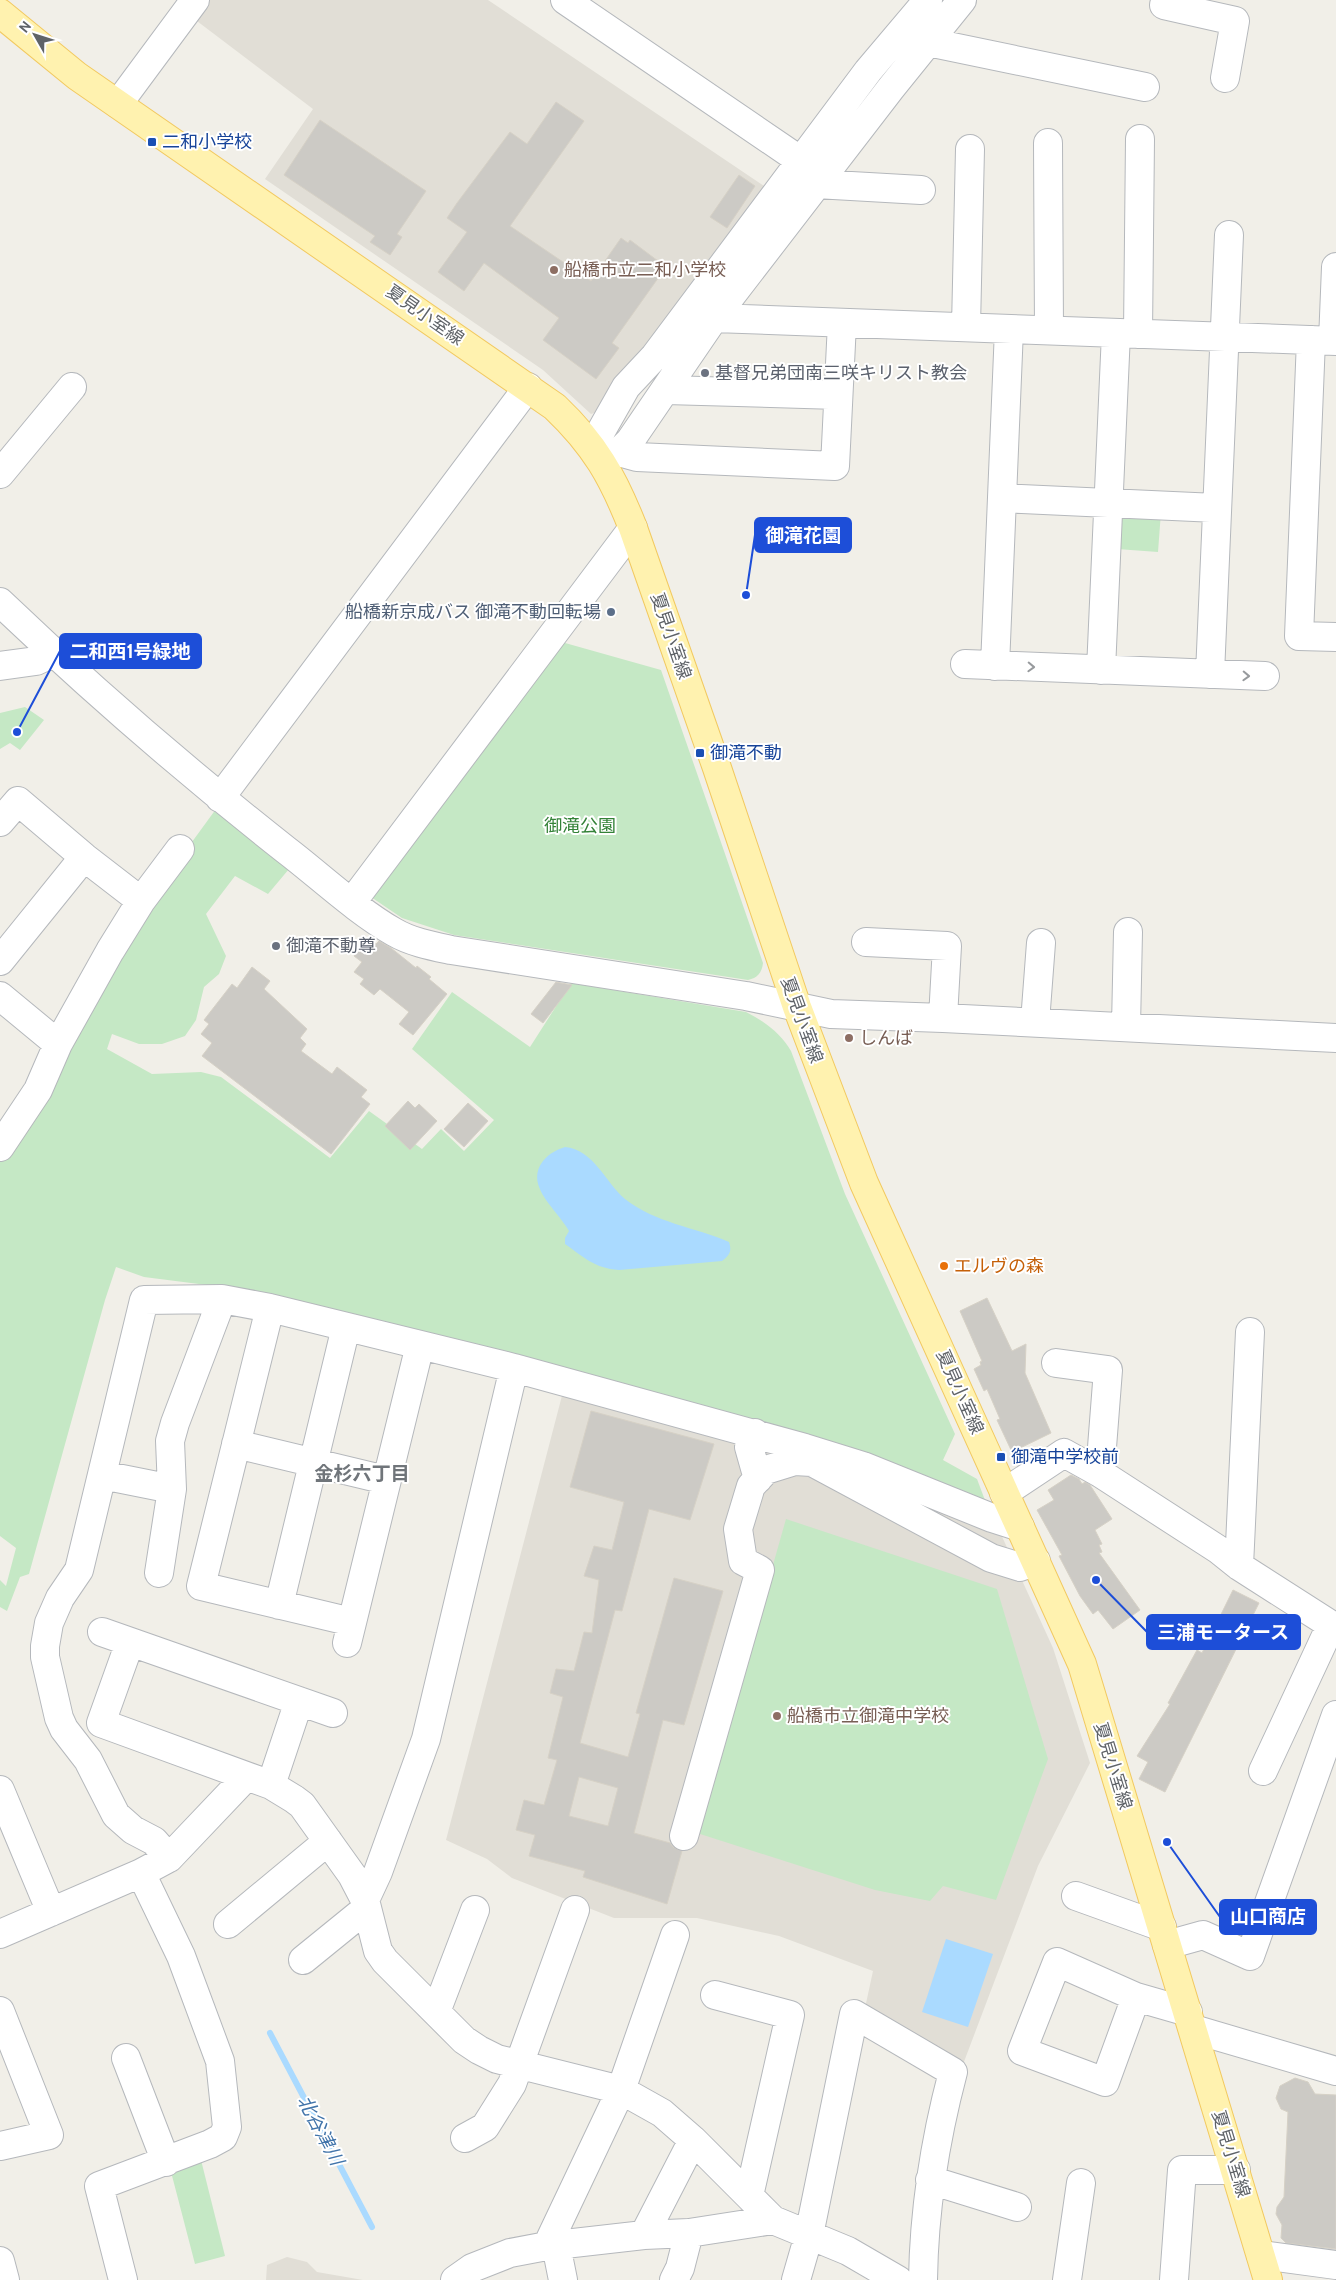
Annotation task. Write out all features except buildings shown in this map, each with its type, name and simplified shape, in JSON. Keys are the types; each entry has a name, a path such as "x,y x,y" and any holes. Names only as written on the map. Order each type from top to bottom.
{"main road":[{"name":"夏見小室線","path":"0,13 39,47 118,104 556,407 603,452 633,528 718,768 797,1007 864,1183 1082,1664 1265,2268"}],"street":[{"path":"118,104 195,0"},
{"path":"565,0 801,161"},
{"path":"603,452 626,387 655,356 868,71 928,0"},
{"path":"603,452 634,435 714,318 816,184 962,0"},
{"path":"1169,0 1164,5 1234,21 1225,78"},
{"path":"928,42 1145,86"},
{"path":"868,71 891,88"},
{"path":"1101,670 1109,504 1127,333 1140,139"},
{"path":"1048,143 1049,330"},
{"path":"966,327 970,149"},
{"path":"816,184 922,190"},
{"path":"1210,674 1229,235"},
{"path":"1336,267 1327,340 1299,636 1336,637"},
{"path":"714,318 1327,340"},
{"path":"603,452 637,458 835,466 842,323"},
{"path":"995,666 1009,329"},
{"path":"0,474 72,387"},
{"path":"220,798 528,387"},
{"path":"666,390 838,395"},
{"path":"1002,498 1216,508"},
{"path":"352,902 633,528"},
{"path":"0,602 53,653 220,798 352,902 394,932 414,941 442,948 746,996 832,1014 1036,1022 1336,1038"},
{"path":"0,666 36,661 53,653"},
{"path":"965,664 1265,676"},
{"path":"0,822 18,801 84,857 141,900"},
{"path":"0,1147 38,1090 58,1044 141,900 180,849"},
{"path":"0,961 84,857"},
{"path":"1126,1027 1128,932"},
{"path":"866,942 947,946 943,1018"},
{"path":"1036,1022 1041,943"},
{"path":"0,996 58,1044"},
{"path":"158,1573 172,1490 170,1441 174,1423 222,1299"},
{"path":"169,1858 154,1841 133,1830 112,1809 88,1760 64,1729 59,1718 45,1657 49,1623 60,1598 78,1570 144,1300 222,1299 270,1308 514,1368 754,1433 863,1466 992,1518 1020,1526"},
{"path":"270,1308 202,1586 279,1605 349,1632 420,1345"},
{"path":"279,1605 346,1327"},
{"path":"1239,1566 1250,1332"},
{"path":"1056,1363 1108,1370 1100,1473"},
{"path":"303,1960 366,1904 426,1739 514,1368"},
{"path":"754,1433 749,1447 758,1480"},
{"path":"236,1444 386,1480"},
{"path":"1004,1493 1064,1453 1100,1473 1219,1550 1239,1566 1334,1626 1263,1772"},
{"path":"684,1836 760,1570 743,1561 738,1529 751,1486 766,1470 795,1461 812,1462 991,1558 1020,1567 1036,1561"},
{"path":"102,1475 172,1490"},
{"path":"102,1632 334,1713"},
{"path":"130,1642 101,1723 271,1785 302,1805 352,1876 366,1904 378,1951 385,1961 464,2040 479,2050 497,2058 621,2090 662,2113 693,2140 773,2220 848,2251 889,2277"},
{"path":"271,1785 299,1701"},
{"path":"1076,1896 1164,1936 1203,1936 1250,1956 1336,1715"},
{"path":"0,1934 141,1873 169,1858 246,1776"},
{"path":"0,1790 10,1844 52,1912"},
{"path":"228,1924 328,1841"},
{"path":"123,2280 99,2186 210,2144 223,2137 227,2128 220,2060 181,1956 141,1873"},
{"path":"436,2012 475,1910"},
{"path":"465,2138 485,2128 512,2084 575,1910"},
{"path":"563,2280 552,2246 621,2090 675,1935"},
{"path":"1136,1998 1105,2082 1022,2050 1057,1962 1190,2021 1336,2071"},
{"path":"715,1995 790,2015 749,2196"},
{"path":"0,2011 49,2135 0,2146"},
{"path":"796,2280 809,2235 854,2014 953,2072 939,2124 930,2180 924,2236 922,2280"},
{"path":"126,2058 166,2162"},
{"path":"644,2235 693,2140"},
{"path":"1174,2280 1182,2170 1236,2170"},
{"path":"930,2180 1017,2207"},
{"path":"1067,2280 1081,2183"},
{"path":"455,2280 472,2268 510,2253 644,2235 689,2233 773,2220"},
{"path":"674,2280 680,2268 689,2233"},
{"path":"0,2261 5,2280"},
{"path":"1265,2268 1336,2265"}],"shaded area":[{"name":"船橋市立二和小学校","path":"200,0 488,0 770,190 607,408 591,414 543,370 265,179 313,109 189,15"},
{"name":"船橋市立御滝中学校","path":"564,1388 738,1435 999,1530 1053,1648 1090,1763 1038,1866 962,2067 865,2008 873,1971 779,1936 697,1918 614,1918 512,1878 487,1859 446,1840"},
{"path":"287,2257 307,2262 317,2272 363,2280 266,2280 267,2265"}],"green space":[{"path":"1161,512 1158,552 1117,549 1118,514"},
{"name":"御滝公園","path":"558,641 661,670 763,963 760,972 754,978 748,980 454,935 402,918 371,897"},
{"path":"25,707 44,720 20,750 10,743 0,749 0,713"},
{"path":"216,809 289,869 268,894 235,876 206,914 226,956 219,974 204,987 196,1020 185,1036 162,1044 139,1044 112,1034 107,1049 152,1074 201,1072 221,1077 330,1158 369,1111 422,1149 441,1129 464,1151 494,1120 412,1049 452,992 530,1047 571,983 746,1012 772,1028 791,1051 845,1194 955,1434 943,1460 977,1479 989,1511 261,1292 144,1277 116,1267 105,1300 29,1574 20,1577 7,1611 0,1607 0,1580 6,1586 16,1548 0,1536 0,1156 141,912"},
{"path":"786,1519 997,1589 1048,1759 996,1900 943,1886 930,1901 875,1890 697,1833"},
{"path":"201,2160 225,2256 195,2264 170,2168"}],"water":[{"path":"565,1147 575,1149 584,1154 625,1199 649,1214 729,1242 729,1255 722,1261 619,1270 596,1265 584,1258 565,1244 565,1238 569,1231 544,1197 537,1179 538,1170 543,1161 553,1152"},
{"path":"946,1939 993,1954 968,2027 922,2012"}],"waterway":[{"name":"北谷津川","path":"270,2033 372,2227"}],"place":[{"name":"二和小学校","path":"152,142"},
{"name":"船橋市立二和小学校","path":"554,270"},
{"name":"基督兄弟団南三咲キリスト教会","path":"705,373"},
{"name":"御滝花園","path":"746,595"},
{"name":"船橋新京成バス 御滝不動回転場","path":"611,612"},
{"name":"二和西1号緑地","path":"17,732"},
{"name":"御滝不動","path":"700,753"},
{"name":"御滝不動尊","path":"276,946"},
{"name":"しんば","path":"849,1038"},
{"name":"エルヴの森","path":"944,1266"},
{"name":"御滝中学校前","path":"1001,1457"},
{"name":"三浦モータース","path":"1096,1580"},
{"name":"船橋市立御滝中学校","path":"777,1716"},
{"name":"山口商店","path":"1167,1842"}],"district":[{"name":"金杉六丁目","path":"362,1473"}]}
